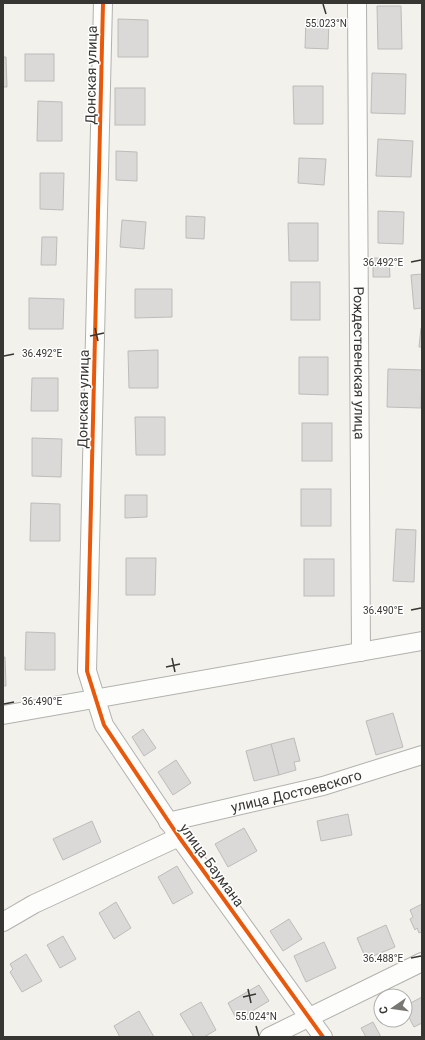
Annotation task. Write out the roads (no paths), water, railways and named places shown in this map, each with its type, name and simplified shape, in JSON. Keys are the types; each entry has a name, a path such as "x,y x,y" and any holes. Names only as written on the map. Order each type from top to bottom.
{"street":[{"name":"Донская улица","path":"95,699 87,671 104,3"},
{"name":"Рождественская улица","path":"357,3 362,652"},
{"path":"3,715 422,641"},
{"name":"улица Баумана","path":"95,699 104,725 168,822 323,1037"},
{"name":"улица Достоевского","path":"168,822 323,786 422,754"},
{"path":"3,922 34,904 179,837"},
{"path":"269,1037 422,962"}]}
